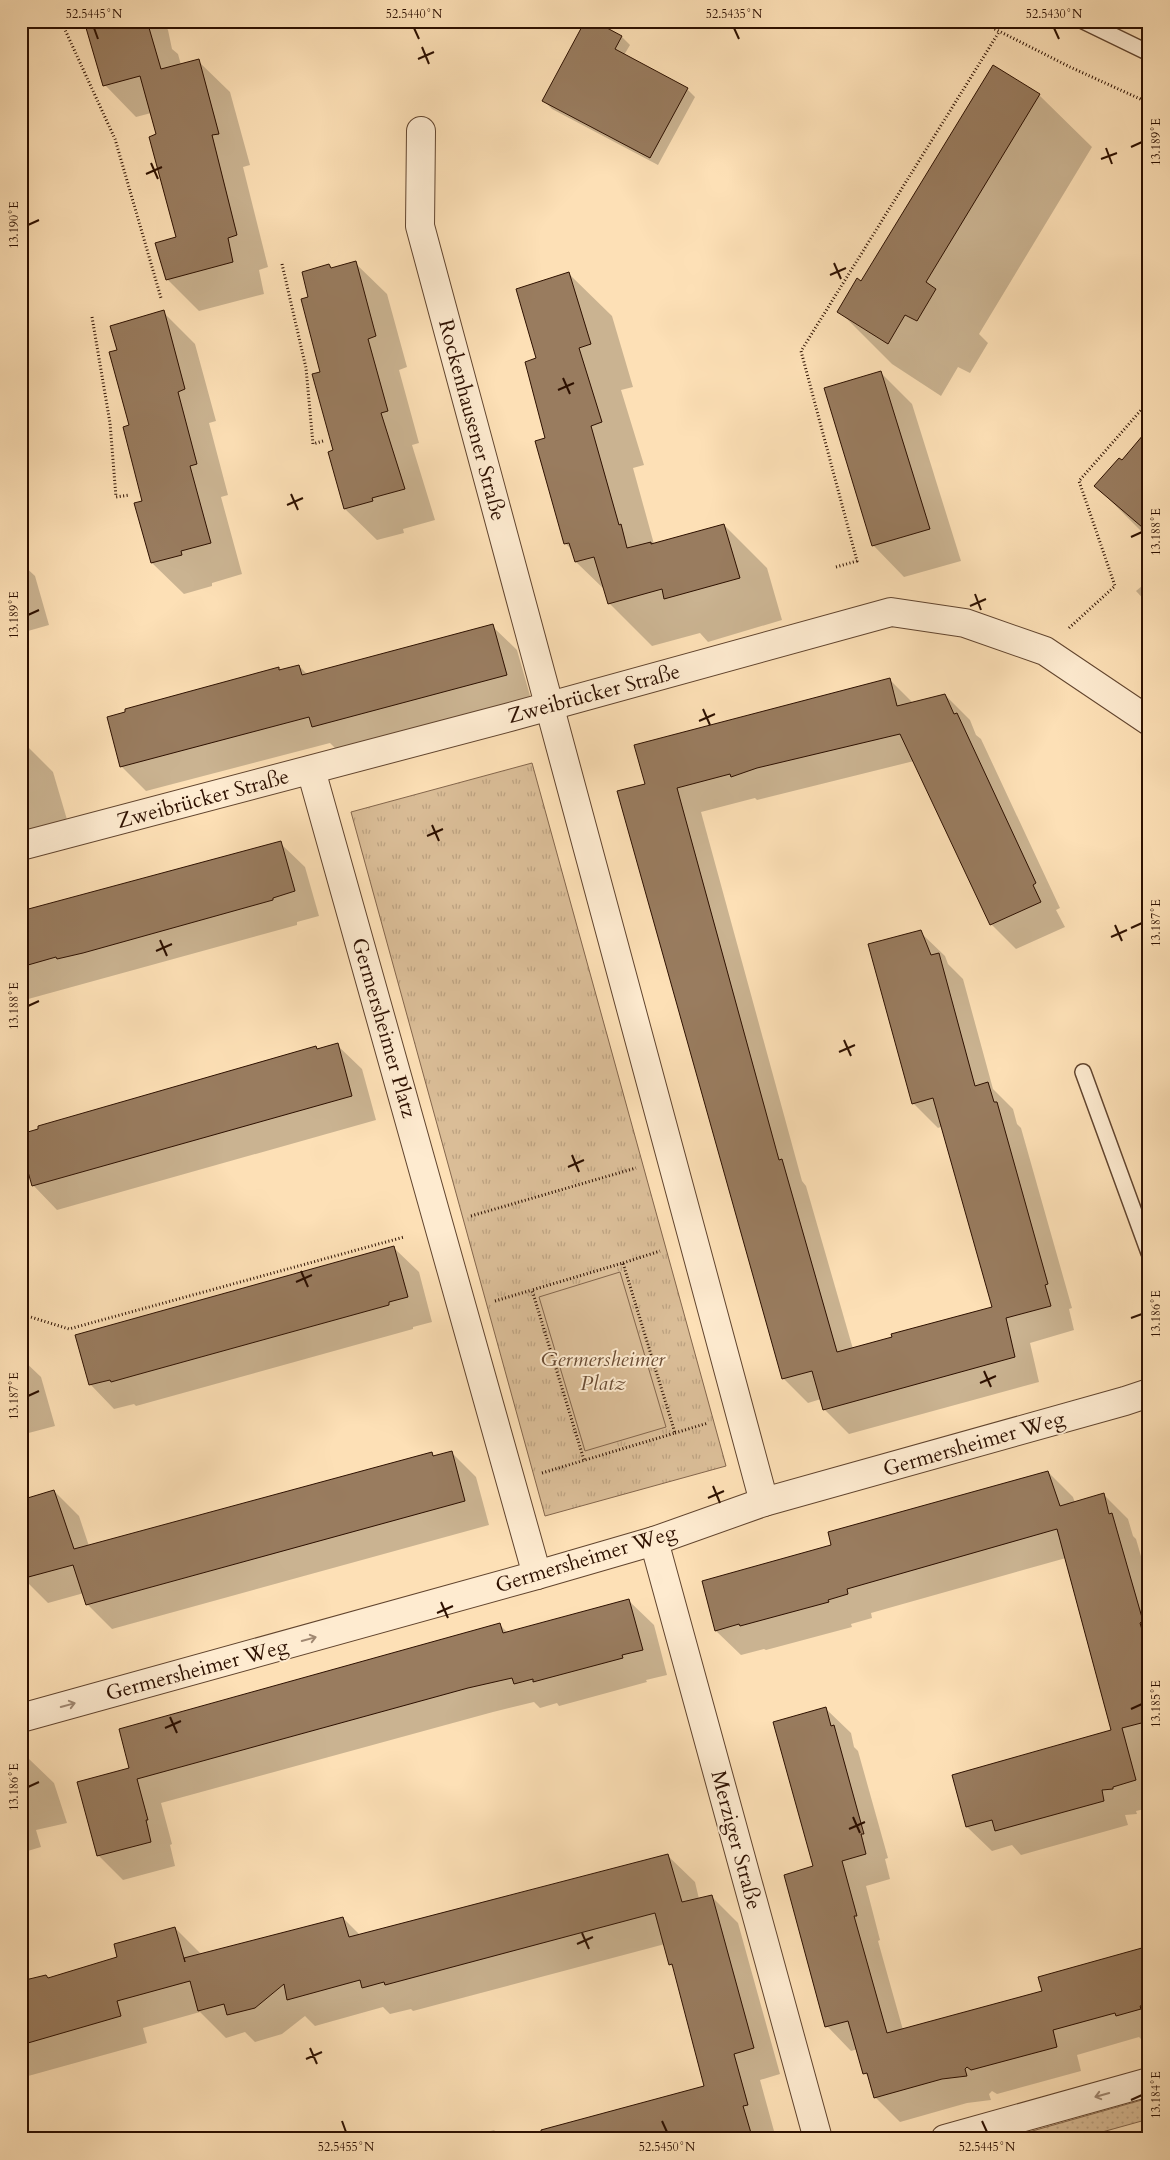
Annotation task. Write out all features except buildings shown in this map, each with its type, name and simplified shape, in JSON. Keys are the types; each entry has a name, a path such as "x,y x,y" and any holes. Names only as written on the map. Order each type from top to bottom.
{"street":[{"name":"Rockenhausener Straße","path":"421,130 420,226 550,706"},
{"name":"Zweibrücker Straße","path":"21,846 550,706 891,612 965,623 1045,651 1149,721"},
{"path":"550,706 764,1502"},
{"name":"Germersheimer Platz","path":"311,770 537,1576"},
{"name":"Germersheimer Weg","path":"21,1718 537,1576 654,1540 764,1502 1149,1393"},
{"name":"Merziger Straße","path":"654,1540 818,2139"},
{"path":"945,2139 1149,2082"}],"lane":[{"path":"1083,21 1149,53"},
{"path":"1083,1072 1149,1253"}],"path":[{"path":"61,21 115,139 162,298"},
{"path":"979,21 1149,103"},
{"path":"836,567 857,561 802,351 999,32"},
{"path":"282,264 306,368 313,444 323,441"},
{"path":"92,317 110,423 116,497 130,494"},
{"path":"1045,651 1115,586 1079,482 1149,402"},
{"path":"471,1216 636,1168"},
{"path":"21,1314 69,1328 404,1237"},
{"path":"495,1302 660,1251"},
{"path":"623,1263 675,1433"},
{"path":"532,1290 584,1460"},
{"path":"542,1473 708,1423"}],"green space":[{"name":"Germersheimer Platz","path":"532,763 726,1466 545,1516 351,812"},
{"path":"620,1272 666,1427 585,1451 539,1297"},
{"path":"1149,2098 1149,2119 1077,2139 1004,2139"}]}
